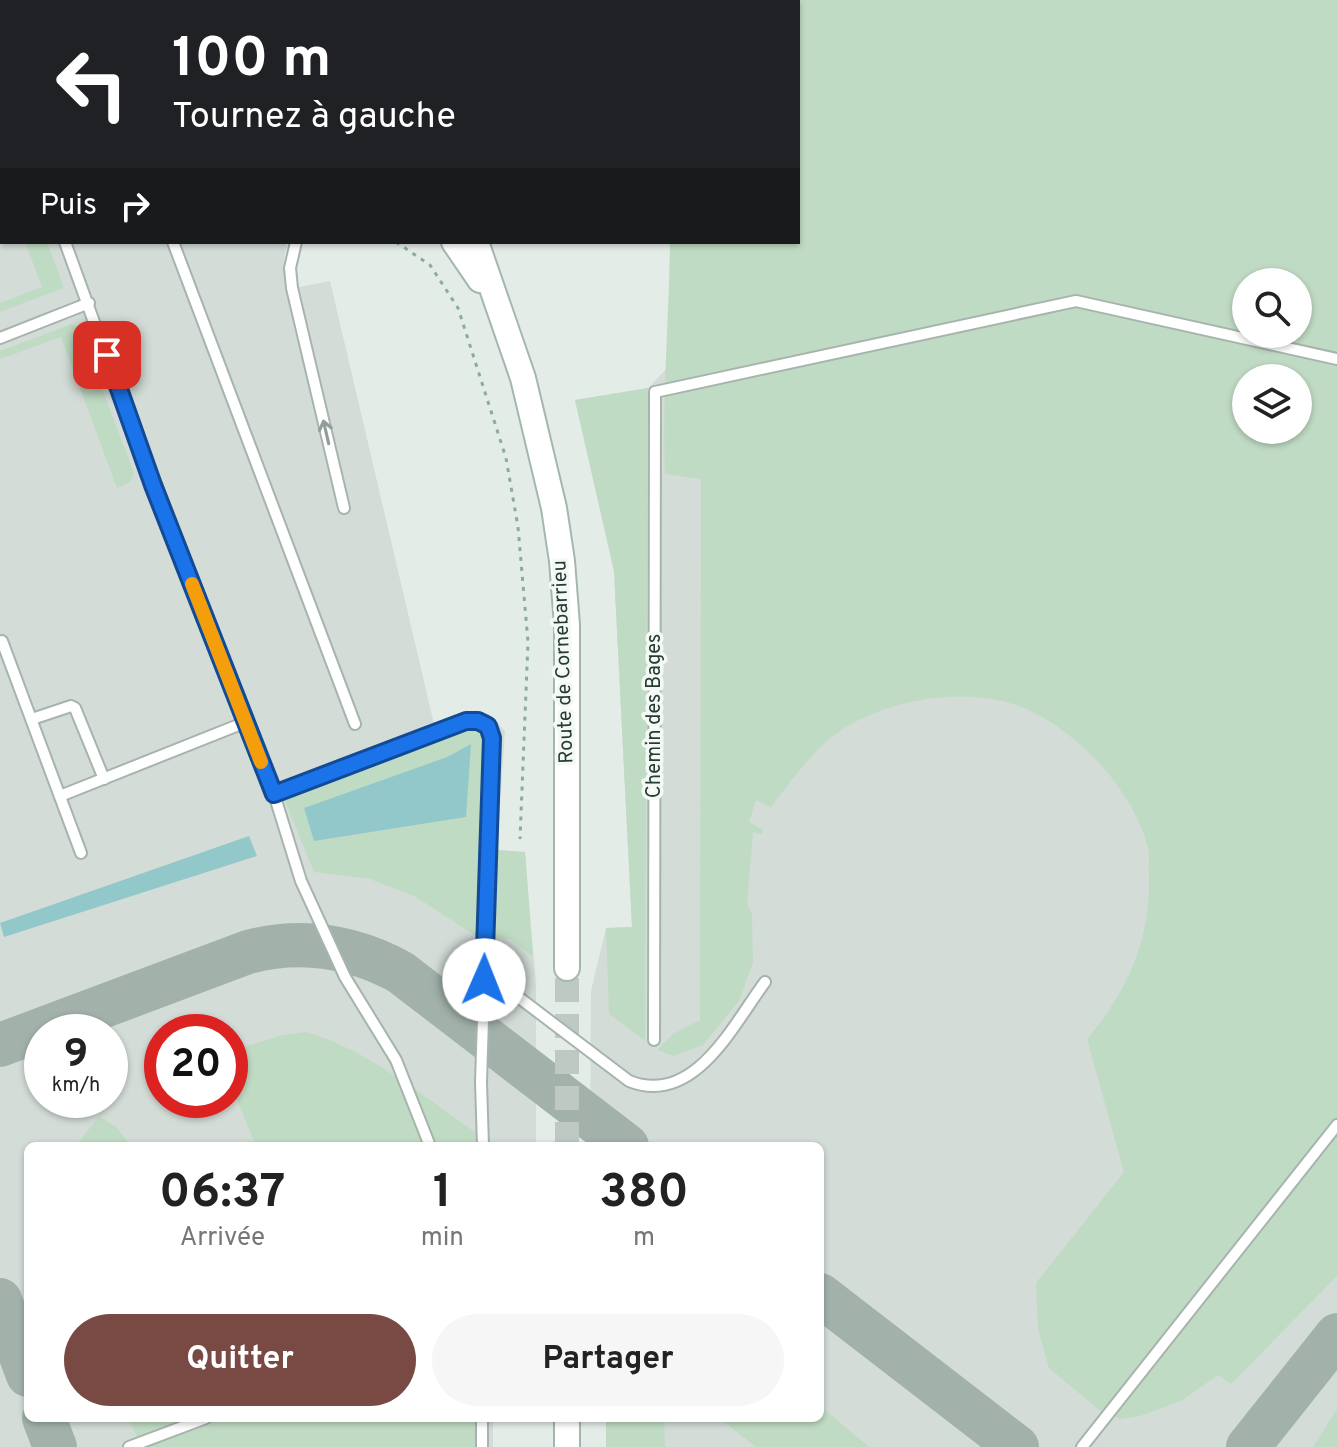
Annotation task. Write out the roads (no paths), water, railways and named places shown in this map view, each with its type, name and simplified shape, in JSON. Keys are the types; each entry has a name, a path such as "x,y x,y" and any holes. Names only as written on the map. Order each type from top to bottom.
{"main road":[{"name":"Route de Cornebarrieu","path":"455,244 501,316"},
{"name":"Route de Cornebarrieu","path":"477,244 523,378 540,442 562,561 567,625 567,968"},
{"path":"567,1422 567,1447"}],"lane":[{"path":"66,244 153,485 274,794 301,881 321,930 396,1060 428,1142"},
{"path":"174,244 355,724"},
{"path":"296,244 290,268 292,288 344,508"},
{"name":"Chemin des Bages","path":"654,1040 655,392 1076,301 1337,359"},
{"path":"0,338 89,303"},
{"path":"2,641 81,853"},
{"path":"32,719 75,708 104,779"},
{"path":"274,794 466,721 478,721 488,726 492,738 484,980 483,1142"},
{"path":"60,796 246,722"},
{"path":"484,980 501,984 629,1081 645,1087 665,1086 703,1066 765,982"},
{"path":"1082,1447 1337,1125"},
{"path":"129,1447 195,1422"},
{"path":"482,1422 482,1447"}],"water":[{"path":"471,744 466,817 314,841 304,808 447,757"},
{"path":"249,836 257,856 4,937 0,923"}],"tunnel":[{"path":"567,968 567,1142"}]}
